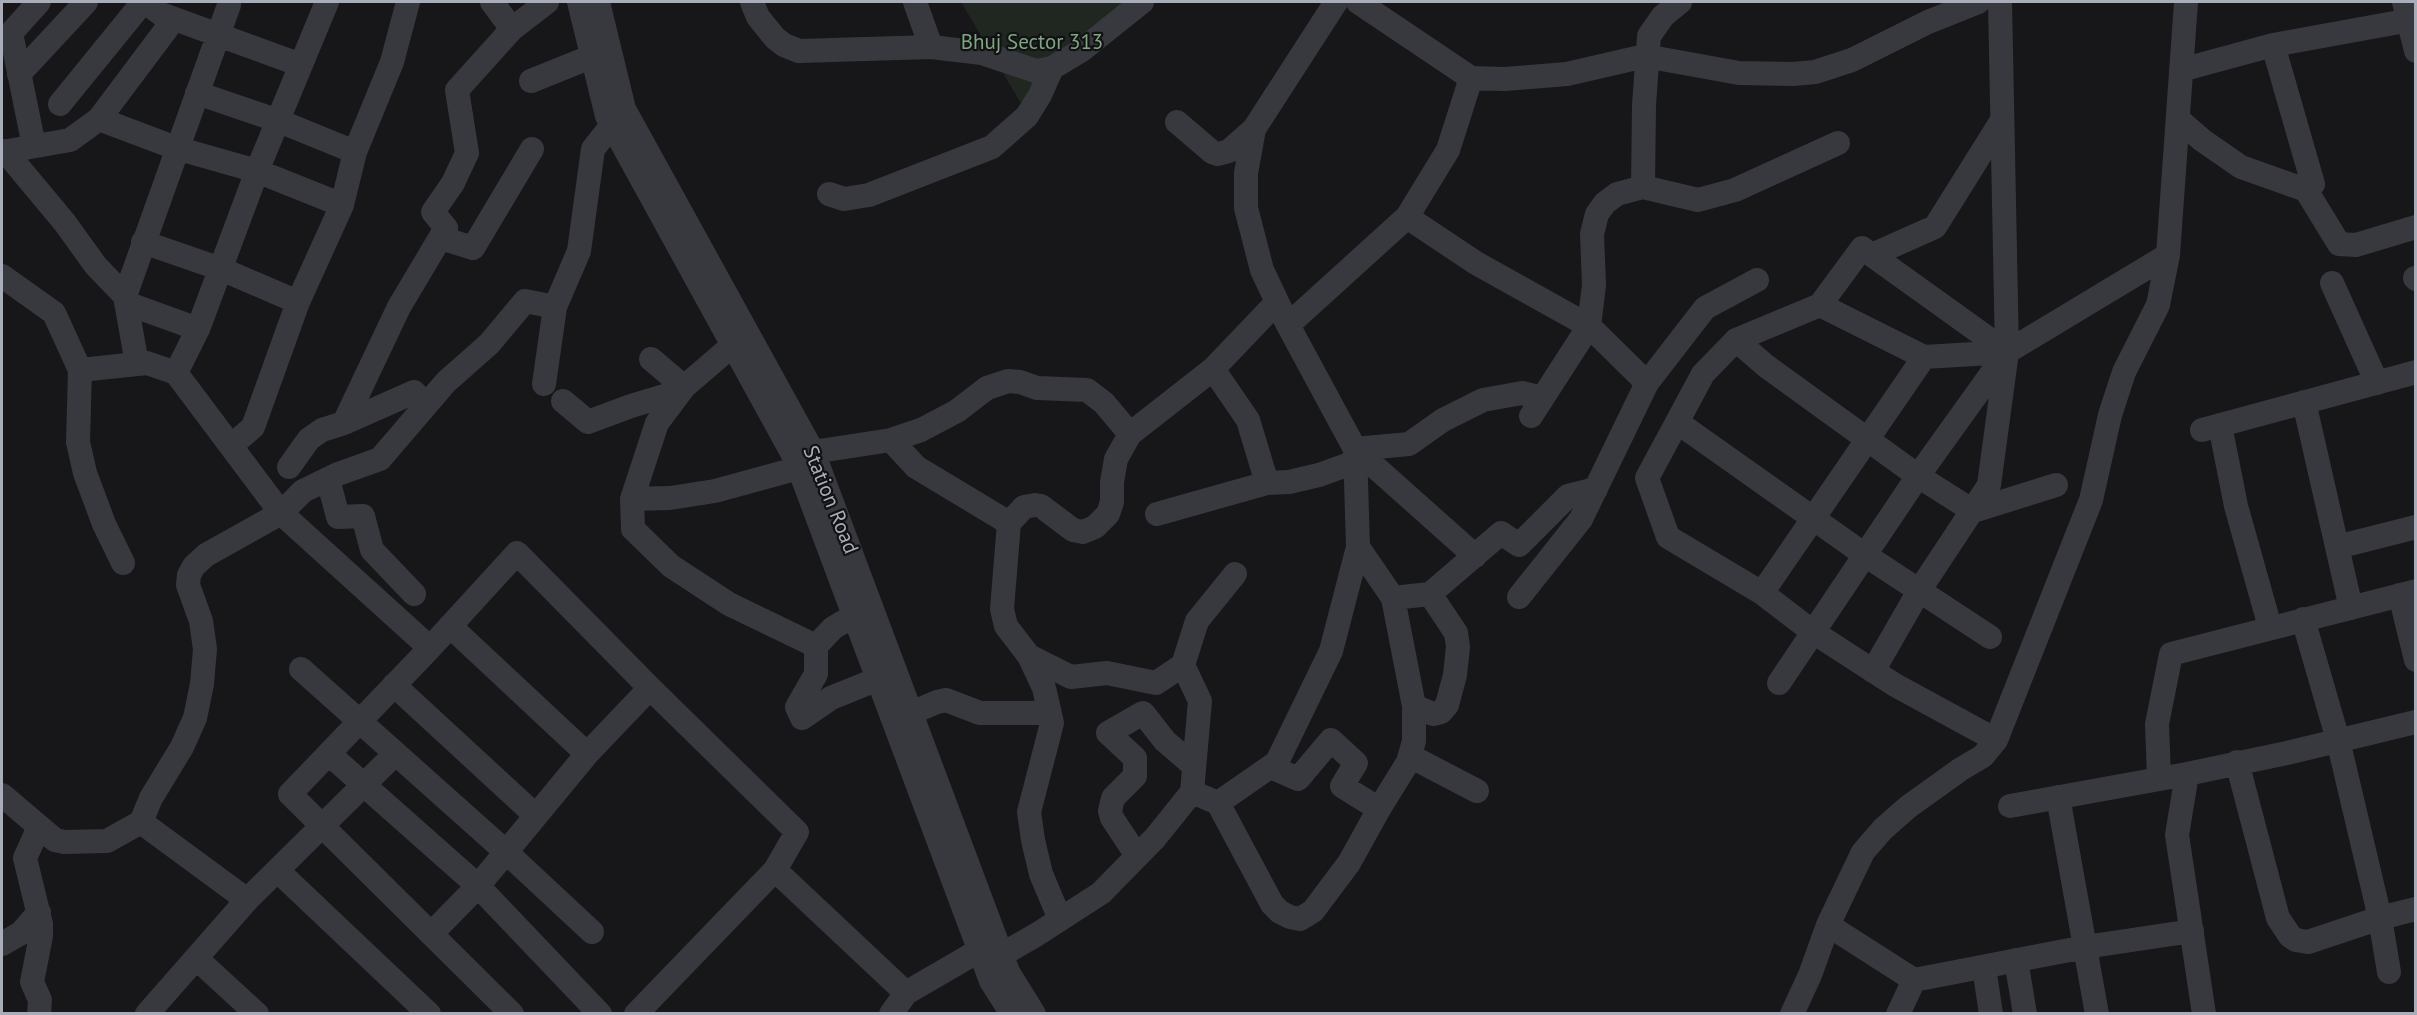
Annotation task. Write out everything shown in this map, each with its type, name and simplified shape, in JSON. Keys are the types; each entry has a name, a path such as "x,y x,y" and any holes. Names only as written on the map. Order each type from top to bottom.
{"street":[{"path":"34,146 11,33 39,2"},
{"path":"19,74 86,2"},
{"path":"60,104 144,2 161,14 301,65"},
{"path":"137,364 125,299 143,242 229,2"},
{"path":"176,373 198,329 257,171 327,2"},
{"path":"231,446 253,427 298,302 342,205 355,152 392,62 408,2"},
{"path":"492,2 512,29"},
{"path":"344,423 399,307 446,228 433,212 453,183 466,153 457,90 512,29 547,2"},
{"name":"Station Road","path":"579,2 607,116 733,345 806,460 855,615 878,679 991,952 1008,972 1034,1014"},
{"name":"Station Road","path":"598,2 624,109 806,460 911,713 991,952 991,981 1012,1014"},
{"path":"752,2 775,38 784,45 799,51 931,47 982,53 1036,71 1052,68 1082,51 1142,2"},
{"path":"915,2 931,47"},
{"path":"1177,122 1212,152 1218,154 1229,151 1254,129 1336,2"},
{"path":"1358,2 1471,78 1505,79 1567,74 1646,56 1739,73 1815,72 1852,60 1928,22 1978,2"},
{"path":"1643,187 1646,56 1649,36 1663,16 1680,2"},
{"path":"1873,671 1919,591 1989,485 2007,352 2000,2"},
{"path":"1792,1014 1810,975 1828,925 1863,852 1883,829 1934,788 1983,756 1996,740 2091,500 2117,393 2124,372 2158,305 2168,255 2186,2"},
{"path":"2181,70 2273,45 2409,14 2415,51"},
{"path":"3,152 70,140 99,119 174,19"},
{"path":"2273,45 2313,184 2306,190"},
{"path":"531,81 593,56"},
{"path":"830,194 844,199 869,195 992,147 1027,117 1052,68"},
{"path":"1288,325 1407,217 1448,150 1471,78"},
{"path":"197,93 279,121 355,152"},
{"path":"25,100 60,104"},
{"path":"60,104 79,134"},
{"path":"99,119 176,148 257,171 342,205"},
{"path":"2178,119 2202,140 2241,167 2306,190 2339,244 2356,245 2415,227"},
{"path":"1872,255 1935,226 2002,120"},
{"path":"544,384 555,308 579,251 593,149 612,125"},
{"path":"1254,129 1246,173 1246,208 1262,270 1355,455 1475,556"},
{"path":"1157,514 1267,483 1289,482 1319,475 1355,455 1409,444 1443,420 1484,400 1522,393 1537,407 1589,326 1594,285 1592,234 1597,214 1605,203 1617,194 1643,187 1698,200 1735,190 1838,143"},
{"path":"441,237 472,248 532,149"},
{"path":"3,152 65,223 96,266 125,299 198,329"},
{"path":"1407,217 1476,263 1589,326 1647,383"},
{"path":"143,242 221,269 298,302"},
{"path":"1996,740 1895,686 1813,632 1761,593 1668,537 1647,478 1703,374 1736,340 1820,305 1862,249 2007,352"},
{"path":"1779,683 1918,476 2007,352 2168,255"},
{"path":"2,276 54,313 80,370 78,442 85,473 104,524 123,563"},
{"path":"1519,597 1581,519 1647,383 1705,308 1757,280"},
{"path":"2332,283 2377,382"},
{"path":"2,795 55,840 64,842 107,841 141,822 151,798 182,747 195,718 202,684 205,649 201,621 188,585 189,575 194,566 206,555 281,513 303,491 380,459 446,382 489,344 525,301 555,308"},
{"path":"1060,919 1041,874 1032,840 1029,812 1052,723 1044,688 1029,656 1006,626 1002,609 1009,523 1024,507 1035,505 1041,506 1073,530 1083,532 1095,527 1108,514 1112,502 1112,482 1116,459 1130,434 1213,369 1277,302"},
{"path":"1820,305 1924,357 2007,352"},
{"path":"1736,340 1766,366 1866,439 1973,511 2056,485"},
{"path":"733,345 682,389 657,423 632,499 633,529 671,566 729,604 816,646"},
{"path":"1761,593 1924,357"},
{"path":"651,359 682,389"},
{"path":"80,370 147,363 176,373 281,513 430,648"},
{"path":"1213,369 1248,420 1267,483"},
{"path":"2270,627 2211,428 2415,372"},
{"path":"632,499 670,498 715,491 806,460 891,440 937,423 987,388 1008,381 1020,382 1037,388 1087,390 1104,403 1130,434"},
{"path":"563,401 588,422 682,389"},
{"path":"289,467 309,439 322,430 344,423 414,392 425,405"},
{"path":"2304,402 2351,608"},
{"path":"1677,422 1866,555 1990,637"},
{"path":"891,440 916,467 1009,523"},
{"path":"1218,803 1277,762 1331,651 1358,547 1355,455"},
{"path":"328,479 338,517 363,516 372,550 414,594"},
{"path":"1393,598 1430,594 1501,534 1519,545 1568,496 1596,489"},
{"path":"2337,547 2415,527"},
{"path":"1192,792 1218,803 1272,904 1280,912 1300,919 1313,911 1349,863 1408,762 1414,741 1414,706 1393,598 1358,547"},
{"path":"512,1014 290,794 430,648 517,553 797,832 775,870 646,1010"},
{"path":"1029,656 1071,677 1107,673 1156,683 1183,665 1197,621 1235,574"},
{"path":"2159,777 2157,724 2171,654 2408,593 2415,660"},
{"path":"1414,706 1433,714 1441,712 1447,705 1455,675 1458,647 1456,633 1430,594"},
{"path":"855,615 833,628 816,646 816,674 797,707 802,718 831,698 878,679"},
{"path":"2303,619 2338,740 2380,918 2389,972"},
{"path":"450,626 587,754"},
{"path":"891,1014 906,993 1060,919 1101,893 1155,838 1192,792 1200,701 1183,665"},
{"path":"302,669 592,932"},
{"path":"394,685 535,815"},
{"path":"431,933 478,886 587,754 650,688"},
{"path":"911,713 946,700 980,713 1049,713"},
{"path":"1137,856 1112,818 1110,811 1113,798 1135,776 1135,758 1108,733 1143,712 1165,741 1194,766"},
{"path":"2010,806 2159,777 2187,774 2415,722"},
{"path":"1271,767 1298,779 1331,740 1356,763 1342,786 1379,809"},
{"path":"329,754 478,886 590,1010"},
{"path":"147,1014 247,900 324,827 395,754"},
{"path":"1410,756 1477,791"},
{"path":"2237,762 2278,918 2284,930 2296,940 2308,942 2415,909"},
{"path":"2187,774 2177,835 2204,1014"},
{"path":"2058,797 2097,1014"},
{"path":"141,822 247,900"},
{"path":"39,827 25,858 39,912 41,936 32,982 40,1000 39,1014"},
{"path":"775,870 906,993"},
{"path":"278,871 429,1014"},
{"path":"2,944 21,933 39,912"},
{"path":"1828,925 1914,980 2085,947 2192,931"},
{"path":"196,958 257,1014"},
{"path":"2016,960 2025,1014"},
{"path":"1984,967 1991,1014"},
{"path":"1898,1014 1914,980"}],"green space":[{"name":"Bhuj Sector 313","path":"961,2 1145,2 1022,105"}]}
